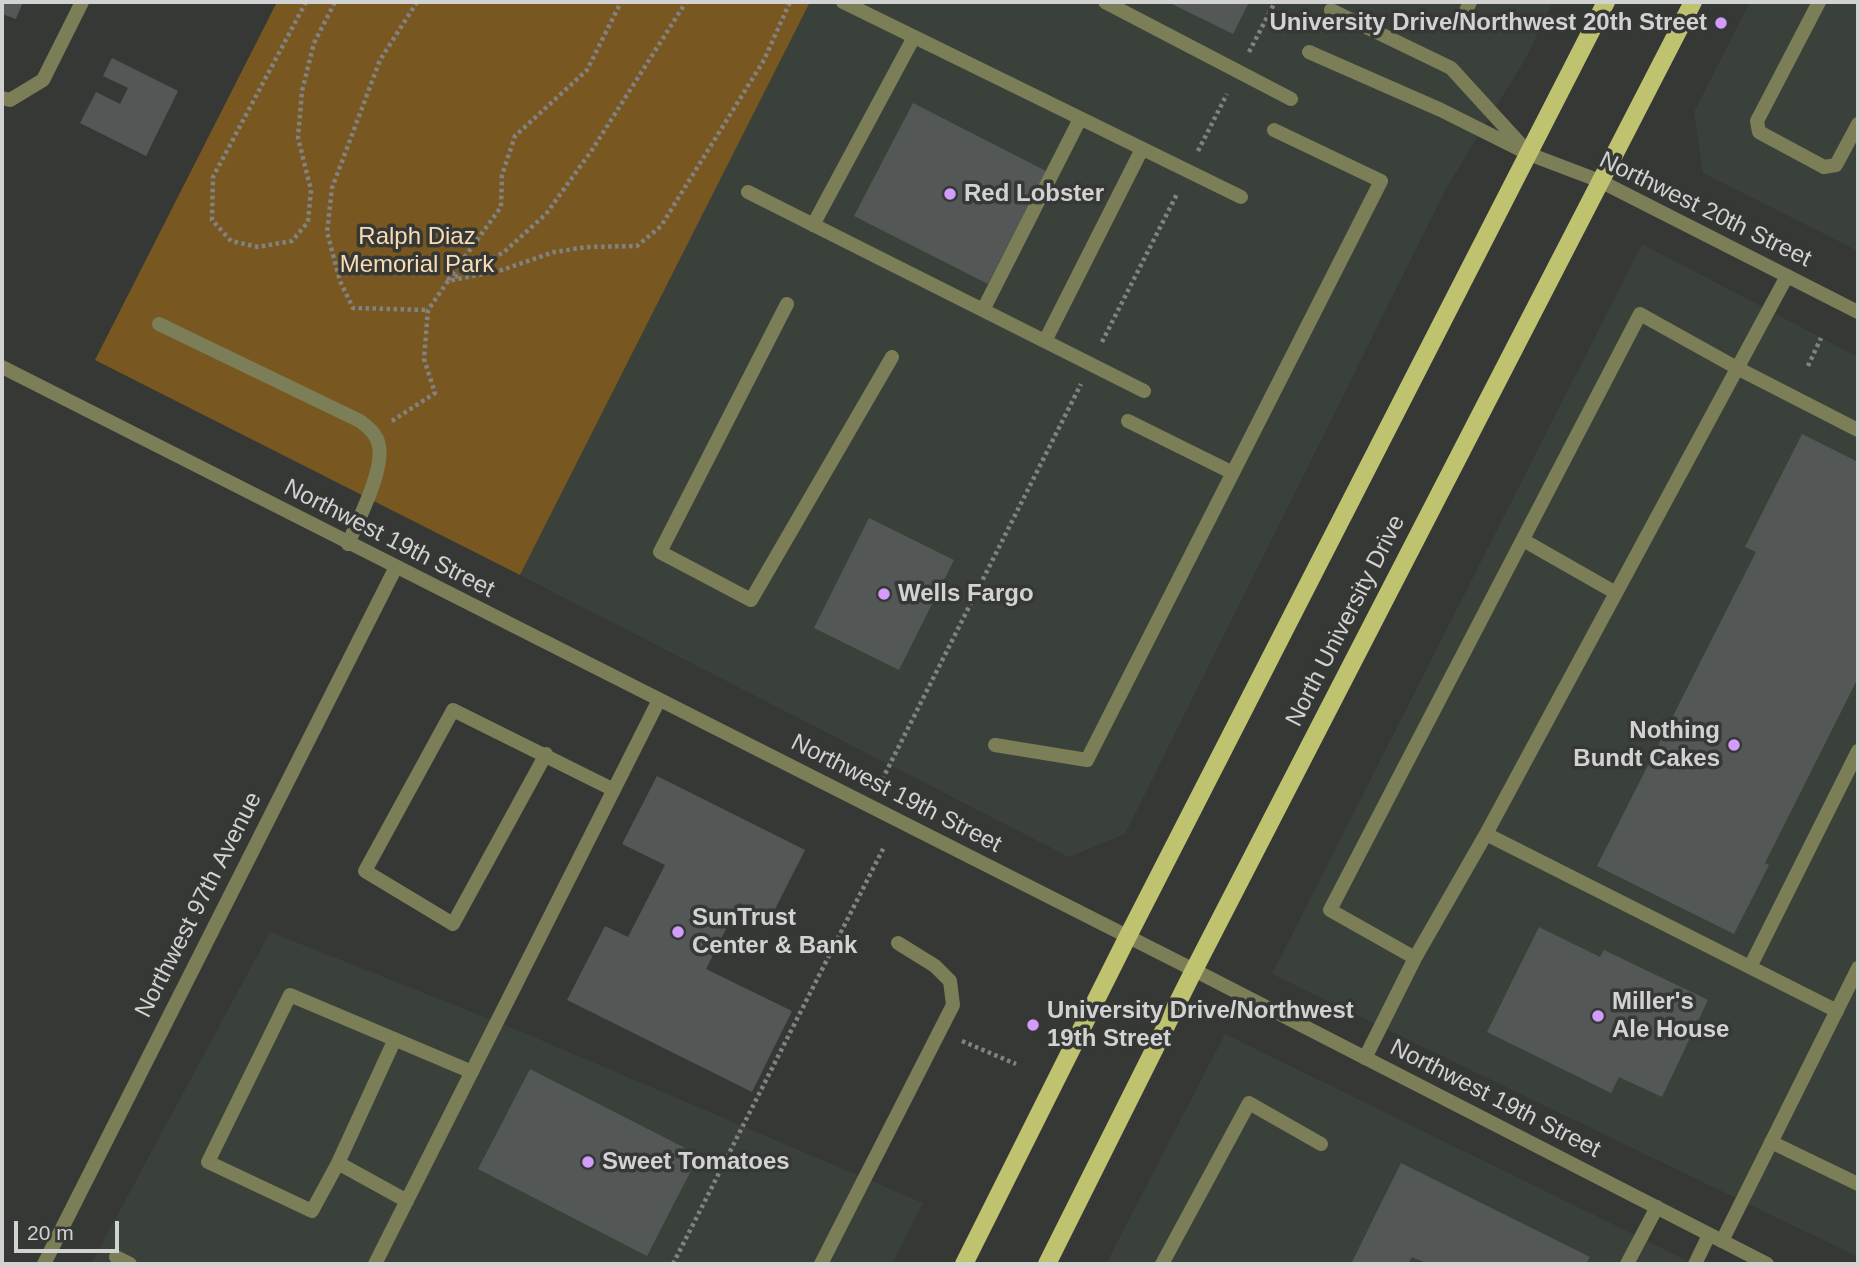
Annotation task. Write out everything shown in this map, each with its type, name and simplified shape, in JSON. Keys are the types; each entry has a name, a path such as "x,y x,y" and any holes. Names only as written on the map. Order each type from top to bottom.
{"main road":[{"name":"North University Drive","path":"964,1264 1128,936 1605,2"},
{"name":"North University Drive","path":"1046,1264 1194,970 1693,2"}],"street":[{"path":"2,98 10,100 43,80 82,2"},
{"path":"843,2 1241,197"},
{"path":"1105,2 1291,99"},
{"path":"1819,2 1757,121 1759,132 1824,167 1836,165 1858,124"},
{"name":"Northwest 20th Street","path":"1331,9 1451,68 1529,154"},
{"path":"813,225 914,37"},
{"name":"Northwest 20th Street","path":"1309,52 1441,110 1529,154 1600,181 1858,312"},
{"path":"982,310 1080,119"},
{"path":"995,745 1087,760 1381,181 1274,130"},
{"path":"1045,341 1142,149"},
{"path":"748,192 1144,390"},
{"path":"1365,1058 1415,958 1486,834 1787,276"},
{"path":"787,304 660,552 751,600 892,357"},
{"path":"1415,958 1330,910 1640,314 1737,368 1858,430"},
{"path":"159,324 360,421 374,433 380,447 376,478 348,544"},
{"name":"Northwest 19th Street","path":"2,368 1128,936 1767,1264"},
{"path":"1128,421 1233,473"},
{"path":"1522,540 1616,593"},
{"name":"Northwest 97th Avenue","path":"44,1264 396,567"},
{"path":"375,1264 659,700"},
{"path":"546,754 453,924 365,872 453,710 546,754 614,790"},
{"path":"1750,967 1858,751"},
{"path":"1486,834 1837,1011"},
{"path":"821,1264 953,1005 950,981 935,966 898,943"},
{"path":"1695,1264 1715,1238 1771,1142 1858,968"},
{"path":"394,1039 338,1163 312,1211 208,1162 290,995 394,1039 472,1072"},
{"path":"1163,1264 1249,1103 1321,1144"},
{"path":"1771,1142 1858,1184"},
{"path":"338,1163 407,1201"},
{"path":"1627,1264 1657,1207"},
{"path":"116,1257 130,1264"}],"path":[{"path":"306,2 213,177 212,220 231,241 258,247 292,241 308,222 311,190 298,138 302,91 314,43 335,2"},
{"path":"417,2 380,60 351,134 332,188 327,232 340,281 353,308 428,310"},
{"path":"374,433 435,393 424,359 428,310 501,207 502,176 515,136 587,70 621,2"},
{"path":"448,281 504,252 546,214 592,150 686,2"},
{"path":"448,281 502,270 554,252 587,247 637,246 662,226 764,60 790,2"},
{"path":"869,806 1275,2"},
{"path":"1808,366 1821,338"},
{"path":"673,1264 884,847"},
{"path":"962,1041 1016,1064"}],"shaded area":[{"path":"810,2 1553,2 1527,56 1447,187 1125,834 1069,857 520,575"},
{"path":"1750,2 1858,2 1858,251 1703,173 1694,112"},
{"path":"1642,244 1858,357 1858,1257 1272,974"},
{"path":"270,932 517,1030 923,1203 892,1264 91,1264"},
{"path":"1225,1034 1694,1264 1106,1264"}],"green space":[{"name":"Ralph Diaz Memorial Park","path":"277,2 810,2 520,575 95,360"}],"building":[{"path":"2,2 23,2 16,19 2,14"},
{"path":"1168,2 1249,2 1233,34"},
{"path":"112,58 178,91 146,156 80,123 96,92 120,104 128,88 103,76"},
{"name":"Red Lobster","path":"913,103 1046,171 988,284 854,216"},
{"path":"1802,434 1858,462 1858,678 1765,863 1769,865 1734,934 1597,866 1756,552 1745,547"},
{"name":"Wells Fargo","path":"869,518 954,560 899,670 814,628"},
{"name":"SunTrust Center & Bank","path":"657,776 805,850 770,919 739,903 706,969 792,1011 752,1092 567,1000 605,926 628,937 665,865 622,844"},
{"name":"Miller's Ale House","path":"1539,927 1600,957 1604,950 1708,1000 1662,1097 1619,1077 1611,1093 1487,1032"},
{"name":"Sweet Tomatoes","path":"530,1069 699,1155 647,1256 478,1169"},
{"path":"1401,1163 1590,1257 1586,1264 1428,1264 1412,1257 1408,1264 1351,1264"}],"place":[{"name":"University Drive/Northwest 20th Street","path":"1721,23"},
{"name":"Red Lobster","path":"950,194"},
{"name":"Wells Fargo","path":"884,594"},
{"name":"Nothing Bundt Cakes","path":"1734,745"},
{"name":"SunTrust Center & Bank","path":"678,932"},
{"name":"Miller's Ale House","path":"1598,1016"},
{"name":"University Drive/Northwest 19th Street","path":"1033,1025"},
{"name":"Sweet Tomatoes","path":"588,1162"}]}
